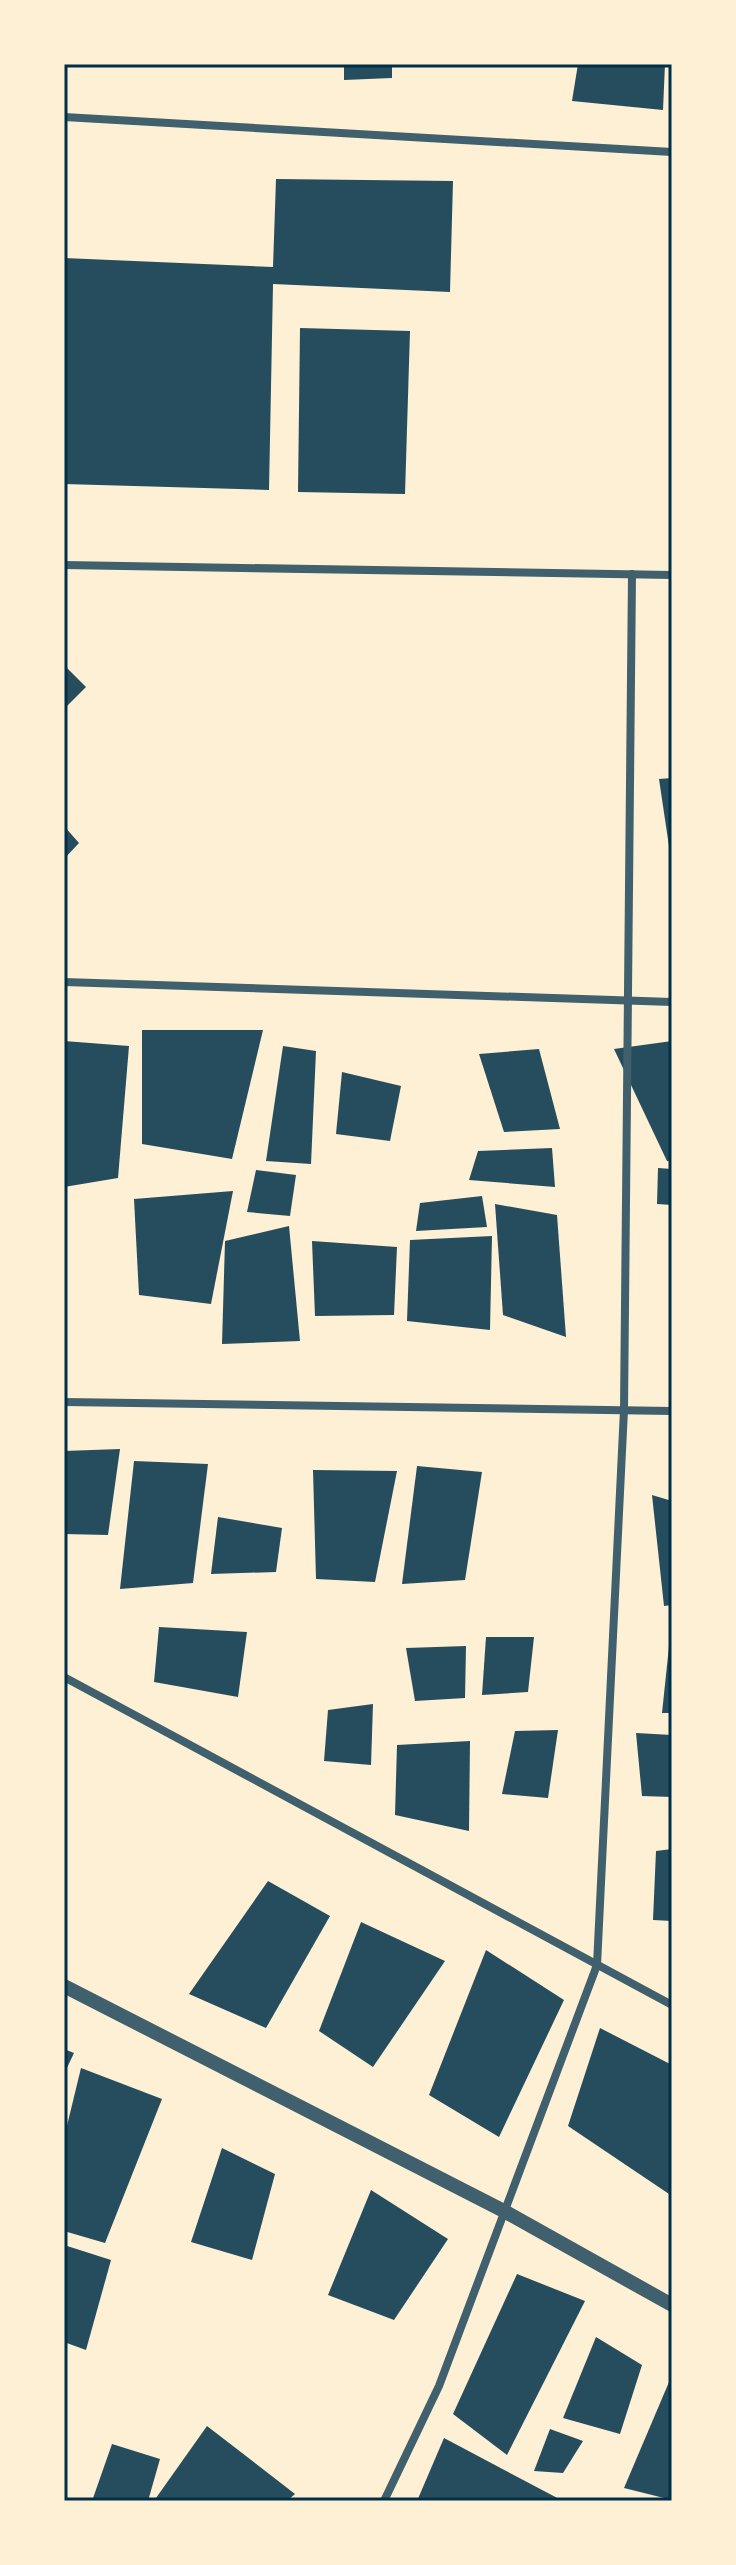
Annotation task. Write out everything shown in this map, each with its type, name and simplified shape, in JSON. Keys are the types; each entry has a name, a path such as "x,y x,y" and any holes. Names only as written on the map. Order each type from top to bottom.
{"street":[{"path":"64,117 672,152"},
{"path":"64,565 672,575"},
{"path":"384,2501 439,2386 502,2210 597,1965 624,1410 632,574"},
{"path":"64,982 672,1002"},
{"path":"64,1402 672,1411"},
{"path":"64,1677 672,2005"},
{"path":"64,1986 502,2210 672,2305"}],"building":[{"path":"344,64 392,64 392,78 344,80"},
{"path":"578,64 665,64 663,110 572,101"},
{"path":"276,179 453,181 450,292 273,284 269,490 64,484 64,258 273,267"},
{"path":"300,328 410,331 405,494 298,492"},
{"path":"64,665 86,687 64,709"},
{"path":"672,778 672,853 670,853 659,779"},
{"path":"64,826 79,843 64,859"},
{"path":"142,1030 263,1030 232,1159 142,1144"},
{"path":"64,1041 129,1046 118,1178 64,1187"},
{"path":"672,1041 672,1161 667,1161 614,1049"},
{"path":"283,1046 316,1051 311,1164 266,1161"},
{"path":"539,1049 560,1129 504,1132 479,1054"},
{"path":"342,1072 401,1086 390,1141 336,1134"},
{"path":"552,1148 555,1187 469,1180 478,1151"},
{"path":"658,1168 672,1169 672,1205 657,1204"},
{"path":"256,1170 296,1175 290,1216 247,1212"},
{"path":"233,1191 211,1304 139,1295 134,1199"},
{"path":"482,1196 487,1227 416,1231 420,1203"},
{"path":"495,1204 557,1215 566,1337 503,1315"},
{"path":"289,1226 300,1341 222,1344 225,1241"},
{"path":"492,1236 490,1330 407,1321 410,1240"},
{"path":"312,1241 397,1247 394,1315 315,1316"},
{"path":"120,1449 108,1535 64,1534 64,1451"},
{"path":"134,1461 208,1464 193,1583 120,1589"},
{"path":"417,1466 482,1472 465,1580 402,1584"},
{"path":"313,1470 397,1471 375,1582 316,1579"},
{"path":"652,1495 672,1501 672,1605 664,1606"},
{"path":"218,1517 282,1528 276,1572 211,1574"},
{"path":"159,1627 247,1632 238,1697 154,1682"},
{"path":"486,1637 534,1637 528,1692 482,1695"},
{"path":"670,1637 672,1713 662,1713"},
{"path":"466,1646 465,1698 415,1701 406,1648"},
{"path":"373,1704 371,1765 324,1761 328,1710"},
{"path":"558,1730 548,1798 502,1794 515,1731"},
{"path":"636,1733 672,1735 672,1797 642,1796"},
{"path":"470,1741 469,1831 395,1815 397,1745"},
{"path":"672,1849 672,1921 653,1920 656,1851"},
{"path":"268,1881 330,1916 266,2028 189,1994"},
{"path":"361,1922 445,1961 373,2067 319,2031"},
{"path":"486,1950 564,2000 499,2137 429,2095"},
{"path":"600,2028 672,2065 672,2196 568,2126"},
{"path":"64,2049 74,2053 64,2074"},
{"path":"81,2068 162,2099 105,2243 64,2231 64,2138"},
{"path":"222,2148 275,2174 252,2260 191,2242"},
{"path":"371,2190 448,2239 394,2320 328,2295"},
{"path":"64,2245 111,2260 86,2350 64,2342"},
{"path":"517,2274 585,2301 507,2455 453,2414"},
{"path":"596,2337 642,2365 620,2434 563,2418"},
{"path":"672,2375 672,2500 624,2488"},
{"path":"207,2426 295,2494 287,2501 156,2498"},
{"path":"550,2429 583,2441 563,2473 534,2471"},
{"path":"444,2438 563,2501 417,2501"},
{"path":"112,2444 160,2459 148,2501 92,2501"}]}
